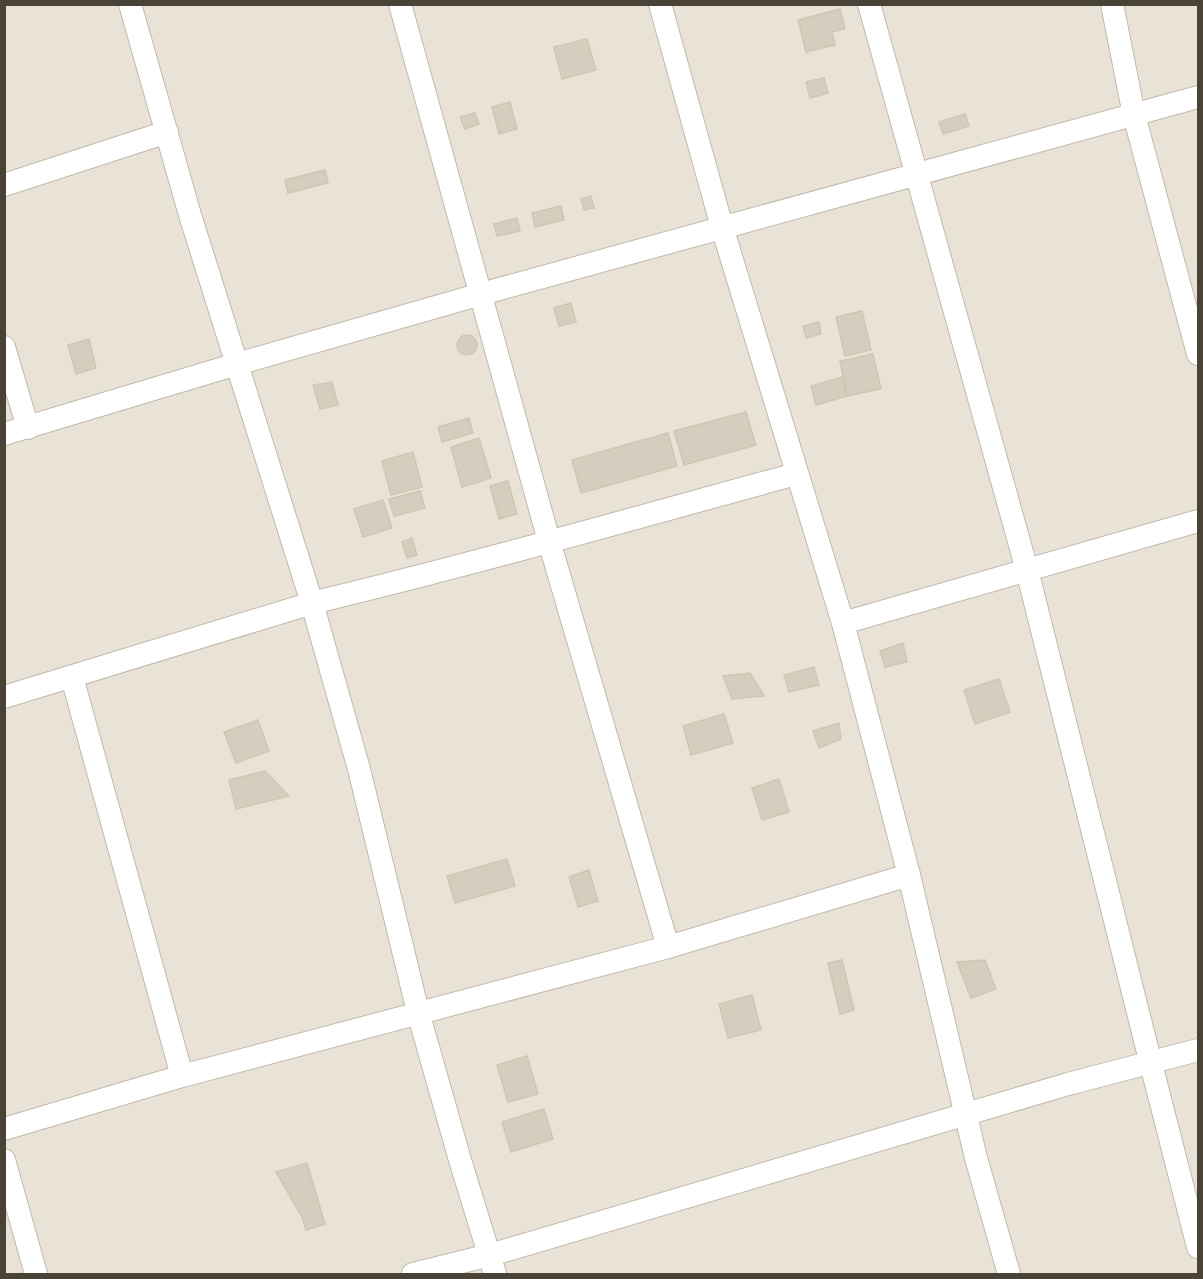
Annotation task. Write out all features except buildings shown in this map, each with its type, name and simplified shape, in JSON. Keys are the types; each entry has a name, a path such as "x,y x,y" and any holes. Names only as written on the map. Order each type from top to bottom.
{"street":[{"path":"130,4 190,215 312,603 359,769 418,1012 492,1265"},
{"path":"400,4 549,541 668,946"},
{"path":"660,4 722,227 843,624 909,875 966,1115 1009,1275"},
{"path":"869,4 1027,570 1198,1247"},
{"path":"1112,4 1134,115 1198,354"},
{"path":"4,434 482,294 1198,97"},
{"path":"4,185 167,132"},
{"path":"4,347 28,428"},
{"path":"4,697 312,603 448,571 796,474"},
{"path":"843,624 1198,521"},
{"path":"72,677 182,1076"},
{"path":"4,1130 182,1076 668,946 909,875"},
{"path":"413,1275 492,1265 966,1115 1068,1084 1198,1050"},
{"path":"4,1160 36,1275"}],"shaded area":[{"path":"5,5 1198,5 1198,1274 5,1274"}]}
